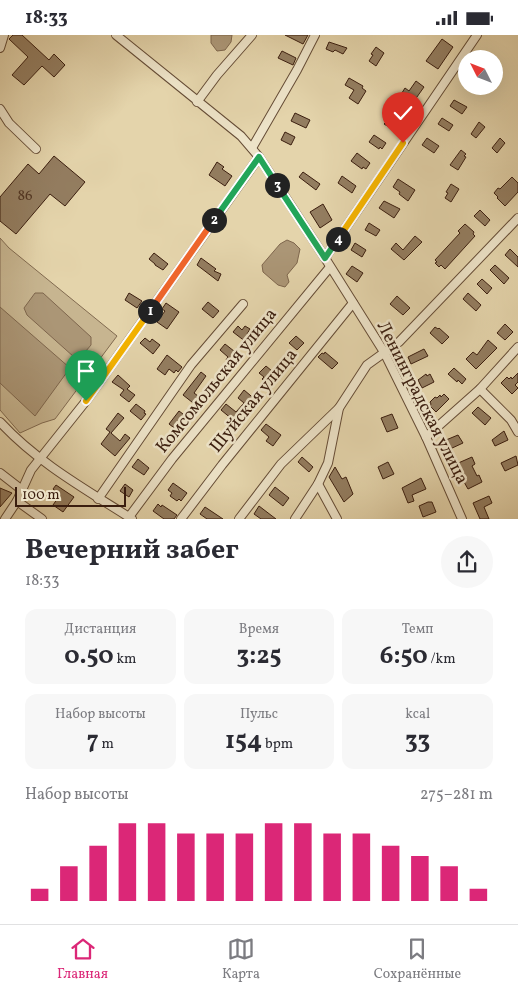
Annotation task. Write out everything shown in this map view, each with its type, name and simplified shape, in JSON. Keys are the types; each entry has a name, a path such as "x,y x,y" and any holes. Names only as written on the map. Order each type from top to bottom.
{"street":[{"path":"0,48 4,35"},
{"name":"Ленинградская улица","path":"116,35 252,147 384,351 426,437 462,519"},
{"path":"197,102 217,75 252,35"},
{"path":"252,147 297,71 315,35"},
{"path":"325,258 477,35"},
{"path":"0,109 9,123 36,149"},
{"path":"5,519 17,501 31,471 39,459 86,401 259,157"},
{"path":"240,519 281,464 339,408 367,365 399,342 518,218"},
{"name":"Комсомольская улица","path":"131,518 172,459 330,267"},
{"name":"Шуйская улица","path":"182,519 222,465 353,303"},
{"path":"98,499 191,365 244,304"},
{"path":"426,437 480,389 518,347"},
{"path":"480,389 512,420 518,432"},
{"path":"294,519 318,484 328,463 339,408"},
{"path":"0,422 22,445 39,459 98,499 131,518"},
{"path":"0,473 22,490"},
{"path":"318,484 337,519"},
{"path":"17,501 42,519"}],"shaded area":[{"path":"211,35 232,35 231,42 225,50 217,51 211,43"},
{"path":"0,238 9,248 117,336 55,419 20,433 0,410"},
{"path":"287,240 294,243 300,249 297,263 287,275 289,282 285,287 278,285 263,272 262,265 280,244"},
{"path":"35,293 43,293 91,337 91,345 80,358 74,357 27,315 24,308"},
{"path":"0,307 70,368 35,416 0,383"}],"building":[{"path":"13,35 22,35 49,60 54,54 65,65 54,77 42,66 24,85 12,75 28,57 9,39"},
{"path":"285,35 308,35 303,44"},
{"path":"442,39 453,47 438,69 426,61"},
{"path":"329,42 347,48 343,54 335,50 333,52 326,49"},
{"path":"376,47 384,53 376,66 369,61"},
{"path":"282,51 296,58 293,65 278,58"},
{"path":"349,78 363,86 362,88 366,91 358,104 349,98 354,90 345,85"},
{"path":"416,81 424,87 412,104 400,96 405,88 409,91"},
{"path":"454,100 467,107 462,114 450,106"},
{"path":"295,113 310,120 306,128 291,121"},
{"path":"388,113 400,121 394,130 384,124"},
{"path":"442,118 453,125 449,131 438,124"},
{"path":"479,122 485,127 476,138 471,134"},
{"path":"285,132 295,137 291,145 281,140"},
{"path":"374,135 386,143 382,149 369,142"},
{"path":"427,138 439,146 434,153 422,145"},
{"path":"500,138 505,143 497,153 492,148"},
{"path":"461,150 466,154 464,156 466,157 458,170 450,165"},
{"path":"357,153 370,163 366,169 363,167 362,169 351,161"},
{"path":"54,156 85,182 65,206 50,194 16,234 0,221 0,197 28,164 39,174"},
{"path":"217,162 224,167 222,169 232,176 225,186 209,175"},
{"path":"303,172 320,184 316,190 299,177"},
{"path":"342,176 356,186 352,193 338,183"},
{"path":"512,177 518,183 518,192 505,206 494,193"},
{"path":"398,179 415,190 408,201 393,187"},
{"path":"451,184 459,189 451,202 445,198"},
{"path":"384,201 400,209 394,218 379,208"},
{"path":"323,204 332,220 320,228 310,212"},
{"path":"480,210 490,220 485,226 474,216"},
{"path":"369,223 380,230 376,236 365,230"},
{"path":"465,224 474,232 475,236 445,269 441,265 439,267 435,260 460,233 458,231"},
{"path":"415,236 422,242 404,260 391,249 396,243 403,250"},
{"path":"355,243 366,250 362,257 351,250"},
{"path":"510,249 518,257 518,267 505,255"},
{"path":"154,253 168,264 163,270 149,259"},
{"path":"201,258 216,269 214,271 221,274 218,281 197,265"},
{"path":"495,265 509,278 504,284 490,270"},
{"path":"352,266 363,273 357,282 346,274"},
{"path":"482,279 492,288 487,294 477,284"},
{"path":"129,293 142,301 137,308 125,300"},
{"path":"468,293 481,305 476,311 463,299"},
{"path":"397,296 410,308 403,315 390,304"},
{"path":"208,302 219,311 213,318 202,309"},
{"path":"166,303 179,312 167,329 157,322 165,311 162,309"},
{"path":"505,324 513,332 505,340 497,333"},
{"path":"238,326 242,330 245,326 250,329 247,334 250,336 246,342 233,332"},
{"path":"435,327 439,328 449,337 442,344 430,333"},
{"path":"296,336 304,343 297,350 289,343"},
{"path":"145,338 150,342 152,339 160,345 153,354 140,343"},
{"path":"488,340 497,348 476,369 466,359 473,352 477,355"},
{"path":"225,344 239,355 232,365 226,360 228,357 220,350"},
{"path":"424,349 428,356 411,364 408,357"},
{"path":"325,352 338,363 332,369 318,357"},
{"path":"167,355 182,367 178,372 176,370 174,373 169,369 165,375 157,369"},
{"path":"266,366 278,376 269,385 262,379 264,377 259,373"},
{"path":"454,368 466,379 462,384 448,374"},
{"path":"201,372 206,376 194,393 202,399 197,406 183,395"},
{"path":"518,373 518,382 515,385 518,388 512,394 501,383 507,377 512,379"},
{"path":"426,374 427,376 430,374 434,382 422,388 418,380"},
{"path":"118,375 130,386 127,389 135,395 129,402 120,395 124,390 112,382"},
{"path":"244,390 257,401 238,424 221,410 226,404 236,412 244,403 238,398"},
{"path":"444,394 449,399 436,412 430,406 430,402 435,397 437,398 440,395 441,397"},
{"path":"136,404 146,414 141,420 130,411"},
{"path":"478,407 491,418 485,425 472,413"},
{"path":"179,411 187,417 177,430 169,424"},
{"path":"118,413 124,418 111,433 120,441 125,434 130,438 115,456 101,444 110,432 106,429"},
{"path":"392,414 398,428 387,432 381,418"},
{"path":"266,424 281,435 273,446 266,441 269,437 261,430"},
{"path":"504,431 508,440 495,446 492,440"},
{"path":"458,435 463,443 450,449 446,440"},
{"path":"516,456 518,465 505,471 501,463"},
{"path":"302,457 313,467 309,472 298,462"},
{"path":"472,457 475,464 472,466 482,482 468,489 464,482 466,481 456,464"},
{"path":"138,459 149,468 144,475 132,467"},
{"path":"388,462 394,474 383,479 378,467"},
{"path":"335,467 342,479 346,477 353,494 344,502 329,477"},
{"path":"421,478 426,489 412,495 414,501 408,503 402,488"},
{"path":"173,483 187,493 181,501 179,499 177,501 170,496 172,493 168,490"},
{"path":"125,484 133,490 129,497 120,491"},
{"path":"56,485 74,497 63,512 53,505 60,495 53,489"},
{"path":"275,487 289,498 283,506 269,495"},
{"path":"0,488 12,493 0,507"},
{"path":"489,496 492,503 484,507 489,519 480,519 473,503"},
{"path":"432,502 436,512 423,517 419,506"},
{"path":"158,504 177,515 174,519 164,519 153,511"},
{"path":"259,506 276,519 261,519 254,514"},
{"path":"205,507 223,519 207,519 200,514"}],"route":[{"path":"86,401 259,157 325,258 403,143"}]}
